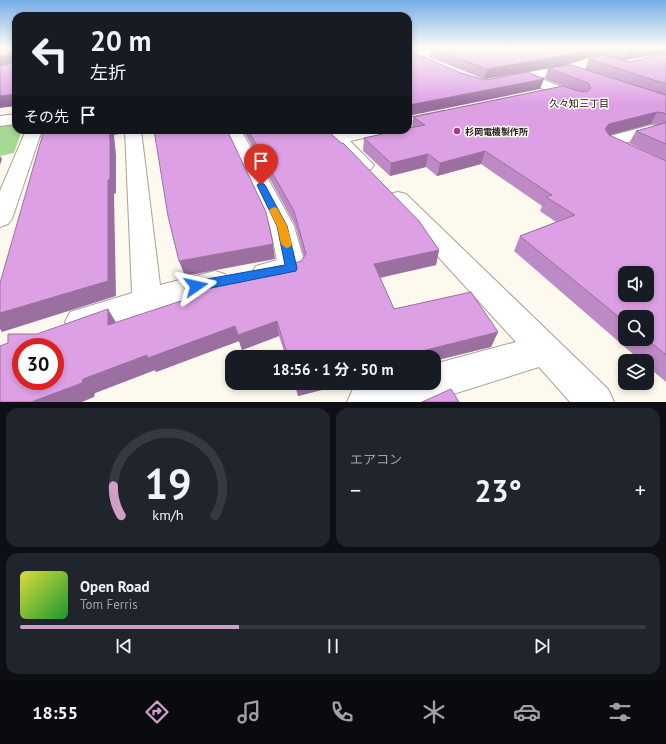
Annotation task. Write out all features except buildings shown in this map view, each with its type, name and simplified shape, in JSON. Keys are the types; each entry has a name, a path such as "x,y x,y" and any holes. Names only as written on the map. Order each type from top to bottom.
{"street":[{"path":"511,79 575,67"},
{"path":"568,69 590,77"},
{"path":"525,76 568,94 525,99"},
{"path":"412,127 452,114"},
{"path":"0,121 12,120"},
{"path":"651,130 609,142 666,170"},
{"path":"0,219 32,134"},
{"path":"133,134 147,300"},
{"path":"59,329 147,300 196,286 292,268 282,226 234,134"},
{"path":"334,134 375,135"},
{"path":"334,134 595,402"},
{"path":"441,381 545,350"},
{"path":"366,402 408,390"}],"green space":[{"path":"12,123 12,134 21,134 14,153 0,156 0,126"}],"slow traffic":[{"path":"274,210 282,226 286,244"}],"place":[{"name":"杉岡電機製作所","path":"457,131"}],"district":[{"name":"久々知三丁目","path":"579,103"}],"route":[{"path":"196,286 292,268 282,226 261,185"}]}
